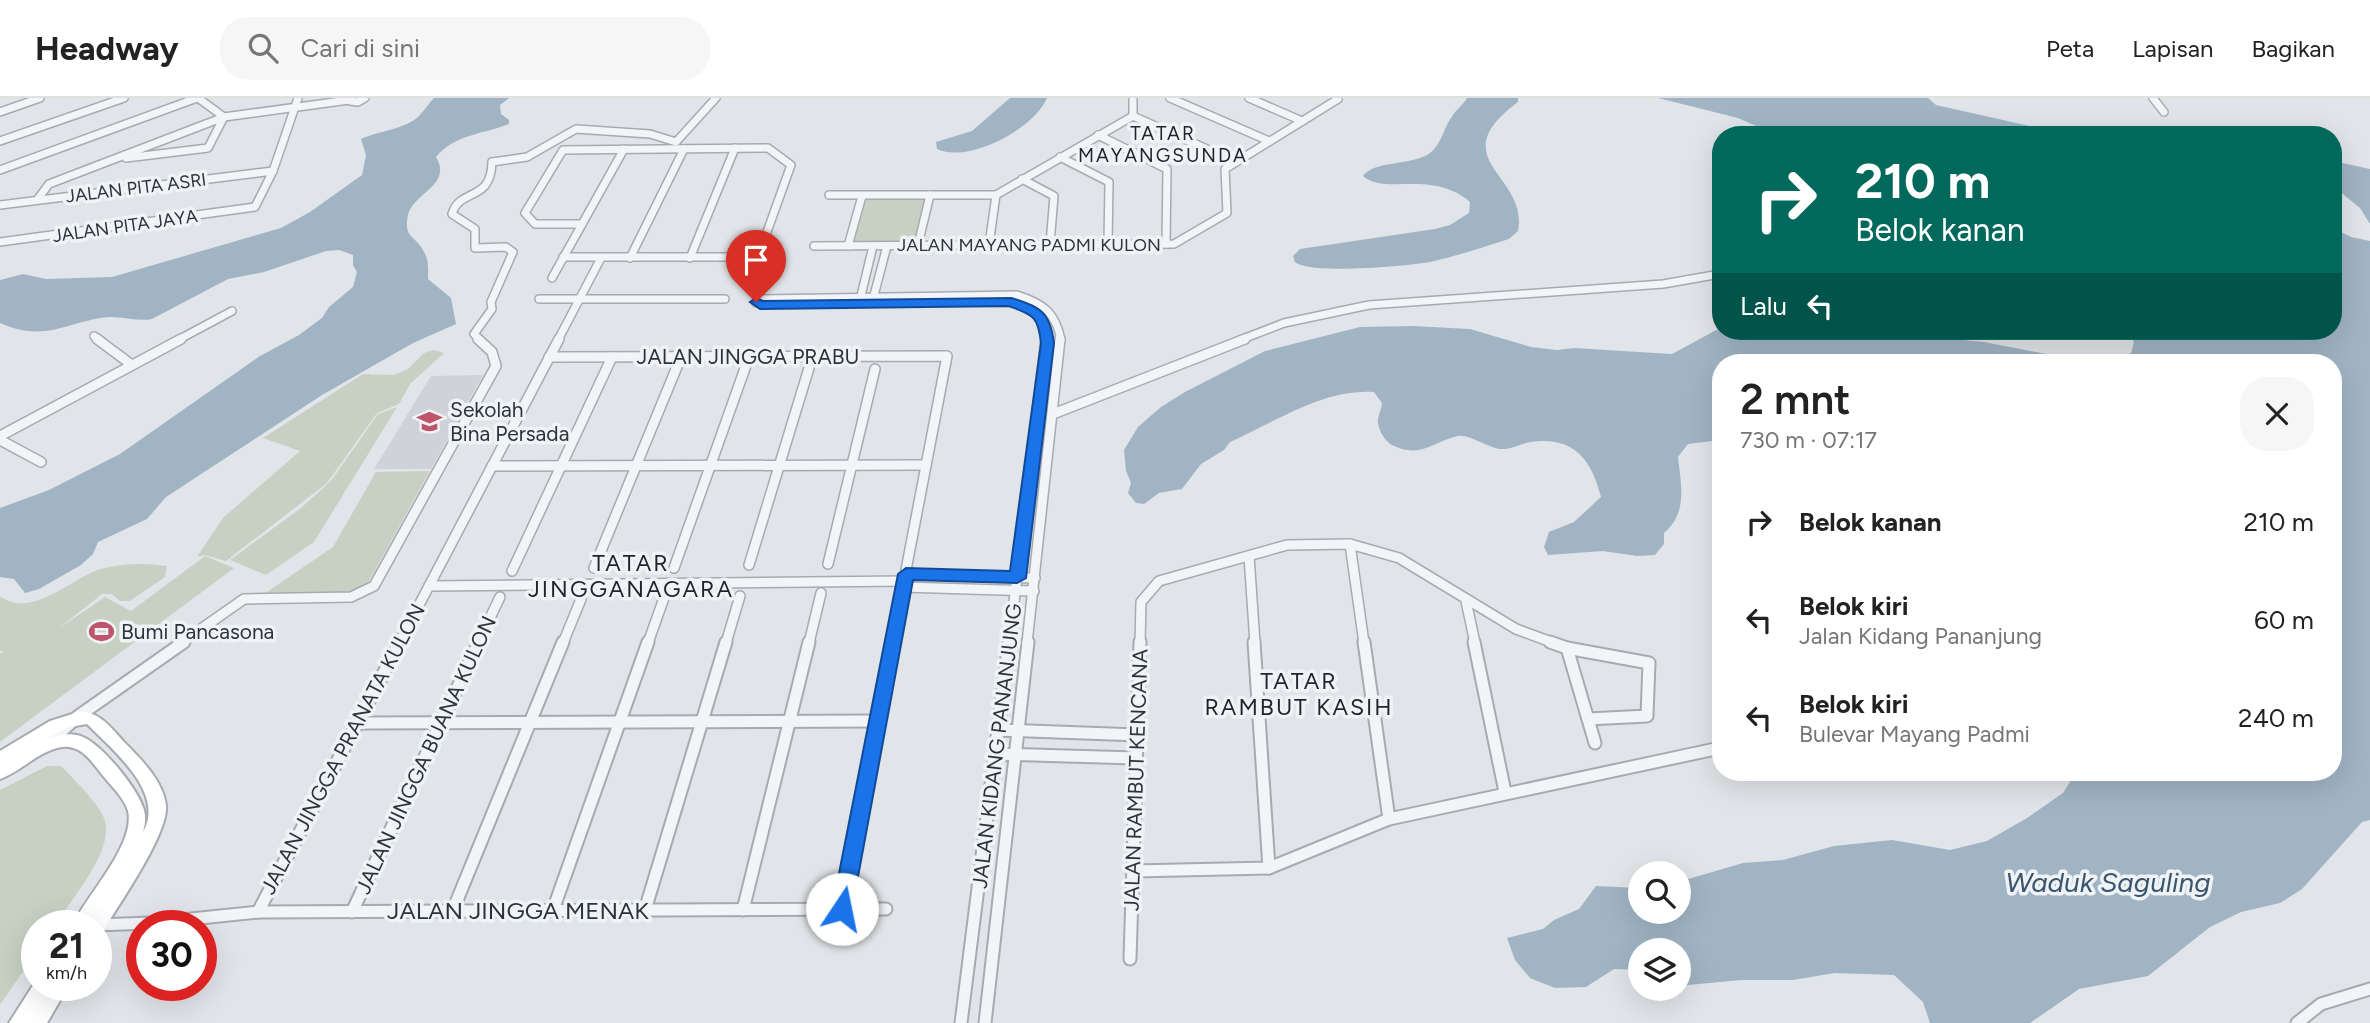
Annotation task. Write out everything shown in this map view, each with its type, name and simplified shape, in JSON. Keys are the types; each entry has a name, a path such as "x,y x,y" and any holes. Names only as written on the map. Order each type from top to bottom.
{"street":[{"path":"0,112 40,98"},
{"path":"0,141 124,98"},
{"path":"0,170 197,98 224,117"},
{"path":"273,171 298,98"},
{"path":"37,200 46,186 107,160 224,117 350,99 356,102 365,98"},
{"path":"0,772 48,745 244,599 351,597 374,586 496,366 497,358 493,352 474,334 492,309 491,302 513,252 506,247 475,248 475,229 452,214 454,207 488,186 493,177 492,162 499,159 527,157 576,129 650,134 676,142 716,98"},
{"path":"1133,98 1133,116"},
{"path":"1170,98 1269,141"},
{"path":"1249,98 1302,121"},
{"path":"2153,98 2164,112"},
{"path":"1133,116 1236,162 1337,99"},
{"path":"829,195 996,195 1133,116"},
{"path":"107,160 208,148 224,117"},
{"path":"1098,135 1167,169 1166,244"},
{"path":"690,258 735,148"},
{"path":"582,224 535,224 525,213 563,150 768,148 791,165 753,271"},
{"path":"552,278 624,149"},
{"path":"630,258 684,149"},
{"path":"1060,157 1110,183 1108,244"},
{"name":"JALAN MAYANG PADMI KULON","path":"814,246 1174,244 1227,213 1225,169 1236,162"},
{"name":"JALAN PITA ASRI","path":"0,205 273,171"},
{"name":"JALAN PITA JAYA","path":"0,242 249,209 259,203 273,171"},
{"path":"1022,179 1054,197 1050,244"},
{"path":"848,246 862,195"},
{"path":"918,245 930,195"},
{"path":"989,244 996,195"},
{"path":"860,301 873,246"},
{"path":"872,300 887,246"},
{"path":"563,257 758,257"},
{"name":"JALAN JINGGA PRANATA KULON","path":"258,912 601,258"},
{"path":"1053,414 1284,323 1369,305 1662,284 1712,275"},
{"path":"860,301 762,299 756,302 760,305 860,301 872,300 1017,295 1036,300 1051,310 1059,324 1061,347 1047,347 1045,323 1037,312 1011,302 872,300"},
{"path":"539,299 725,299"},
{"path":"0,438 232,311"},
{"path":"94,336 132,365"},
{"name":"JALAN KIDANG PANANJUNG","path":"961,1023 1047,347"},
{"name":"JALAN KIDANG PANANJUNG","path":"985,1023 1061,347"},
{"path":"674,568 749,356"},
{"name":"JALAN JINGGA PRABU","path":"549,357 947,356 926,465"},
{"path":"512,571 612,357"},
{"path":"594,568 681,357"},
{"path":"749,565 809,368"},
{"path":"828,564 875,369"},
{"path":"0,438 41,462"},
{"path":"492,466 926,465 842,909"},
{"path":"1350,544 1389,819"},
{"path":"1269,868 1249,556 1287,545 1350,544 1399,558 1516,629 1567,648 1649,663 1647,716 1588,719"},
{"name":"JALAN RAMBUT KENCANA","path":"1130,959 1141,602 1159,580 1249,556"},
{"path":"429,586 1035,578"},
{"path":"904,581 1034,591"},
{"path":"743,910 821,593"},
{"path":"553,910 665,595"},
{"path":"645,910 740,596"},
{"name":"JALAN JINGGA BUANA KULON","path":"352,912 500,597"},
{"path":"453,910 582,599"},
{"path":"1466,601 1505,792"},
{"path":"1567,648 1595,743"},
{"path":"0,759 83,718"},
{"path":"83,718 127,754 157,800 158,813 154,829 99,910"},
{"path":"356,723 877,721"},
{"path":"999,730 1138,735"},
{"path":"48,745 75,741 89,748 125,790 138,820 130,845 97,910"},
{"path":"1134,871 1269,868 1389,819 1712,750"},
{"path":"996,754 1135,758"},
{"name":"JALAN JINGGA MENAK","path":"112,924 258,912 886,909"},
{"path":"2297,1023 2321,1004 2370,989"},
{"path":"18,1023 32,1001"},
{"path":"37,1023 50,1001"}],"shaded area":[{"name":"Sekolah Bina Persada","path":"483,375 431,469 374,469 431,376"}],"green space":[{"path":"925,196 915,242 854,243 866,197"},
{"path":"433,350 444,353 410,384 399,404 377,413 327,483 226,561 204,555 197,557 223,518 300,451 263,438 363,374 394,375 408,369 424,353"},
{"path":"397,407 314,542 266,575 230,560 301,508 331,481 378,414"},
{"path":"430,471 369,581 359,588 334,594 264,594 333,547 376,472"},
{"name":"Bumi Pancasona","path":"205,556 234,568 0,742 0,653 4,653 0,650 0,596 12,602 25,603 51,595 101,569 134,564 167,566 165,577 130,601 120,601 112,594 102,594 58,629 105,597 131,611"},
{"path":"47,766 61,766 95,803 106,828 99,857 65,910 21,910 21,974 0,1005 0,790"}],"water":[{"path":"434,98 509,98 500,105 501,114 509,120 509,124 461,139 444,149 436,157 440,175 411,207 408,215 407,229 427,258 428,279 451,298 456,324 413,343 322,395 166,497 147,519 98,542 93,554 81,565 39,589 25,593 14,579 0,577 0,508 49,490 120,454 260,356 299,335 322,318 329,307 353,287 357,272 353,265 353,255 339,250 326,251 264,272 228,279 152,319 108,317 43,331 16,329 0,323 0,280 23,274 46,279 112,277 281,228 310,212 362,175 366,155 361,139 413,120"},
{"path":"1010,98 1047,98 1029,121 999,141 965,152 937,149 936,142 972,131"},
{"path":"1467,98 1518,98 1518,102 1496,122 1487,139 1487,153 1512,195 1518,211 1518,231 1509,239 1418,264 1338,269 1304,266 1295,262 1293,256 1300,249 1435,229 1450,225 1469,213 1470,202 1455,192 1425,185 1372,182 1363,176 1376,167 1414,160 1430,153 1450,119"},
{"path":"1658,98 1928,98 1936,105 2029,126 1756,126 1738,118"},
{"path":"2342,163 2370,169 2370,224 2360,208 2342,193"},
{"name":"Waduk Saguling","path":"2342,232 2370,241 2370,820 2362,822 2302,889 2280,903 2241,912 2210,927 2148,976 2079,989 2030,1023 1930,1023 1923,1002 1894,975 1835,973 1793,980 1741,980 1691,985 1691,938 1628,938 1628,970 1614,969 1586,987 1555,988 1530,978 1515,960 1507,938 1543,929 1554,920 1579,909 1596,886 1628,887 1628,924 1691,924 1691,878 1743,863 1783,860 1834,846 1892,840 1950,850 1987,841 2063,793 2070,781 2342,781 2342,354 2129,354 2133,340 2342,340"},
{"name":"Waduk Saguling","path":"1360,327 1470,329 1531,347 1672,354 1712,332 1712,340 1962,340 2046,354 1712,354 1712,441 1688,444 1678,457 1680,507 1672,525 1664,533 1664,544 1655,555 1637,556 1603,551 1548,555 1544,547 1549,532 1574,522 1601,497 1592,471 1578,453 1569,446 1545,441 1499,449 1462,436 1419,450 1402,449 1389,443 1381,432 1378,421 1382,403 1374,392 1355,392 1318,401 1230,442 1224,450 1201,464 1182,489 1159,493 1144,504 1136,503 1128,493 1131,483 1126,471 1124,450 1138,427 1161,407 1265,351"}],"place":[{"name":"Sekolah Bina Persada","path":"430,422"},
{"name":"Bumi Pancasona","path":"101,632"}],"district":[{"name":"TATAR MAYANGSUNDA","path":"1163,144"},
{"name":"TATAR JINGGANAGARA","path":"631,576"},
{"name":"TATAR RAMBUT KASIH","path":"1299,694"}],"route":[{"path":"756,302 760,305 1011,302 1037,312 1045,323 1047,343 1017,578 906,574 842,909"}]}
